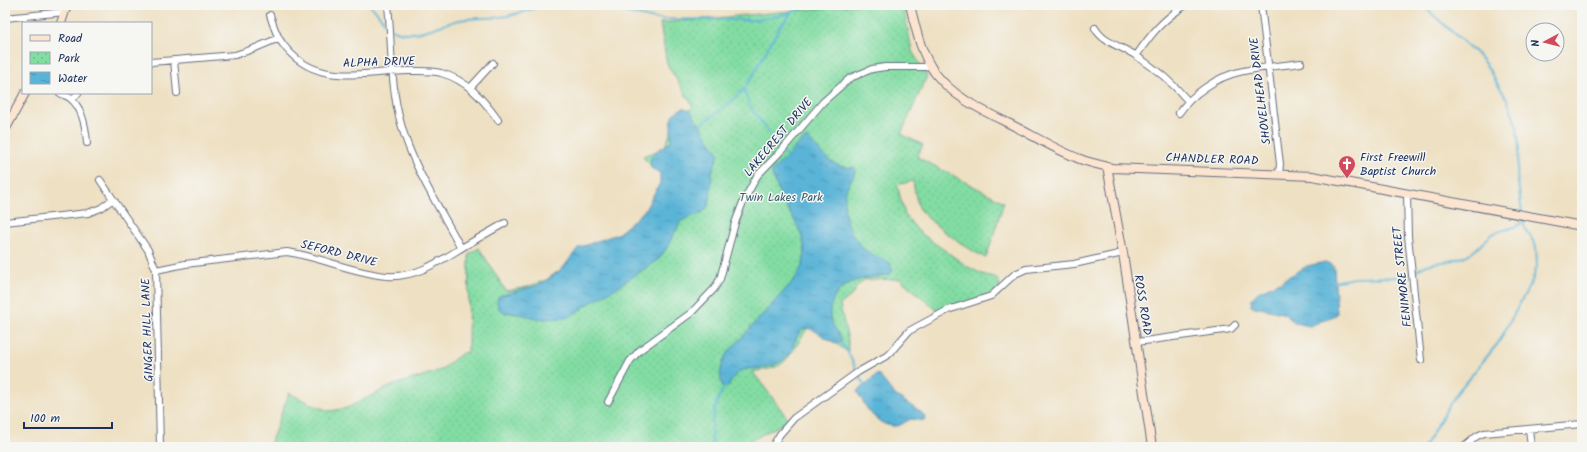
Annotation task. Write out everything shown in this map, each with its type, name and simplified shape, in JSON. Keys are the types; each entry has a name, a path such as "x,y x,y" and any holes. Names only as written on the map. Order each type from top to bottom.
{"street":[{"path":"388,5 393,71 397,105 402,129 429,191 461,248"},
{"name":"CHANDLER ROAD","path":"910,5 918,42 930,65 949,88 972,104 1074,156 1096,164 1163,170 1312,176 1582,226"},
{"path":"1136,56 1158,25 1172,13 1186,5"},
{"name":"SHOVELHEAD DRIVE","path":"1261,5 1280,164 1279,174"},
{"path":"5,18 66,8 61,22"},
{"name":"ALPHA DRIVE","path":"270,15 279,38 301,63 324,73 343,75 393,71 440,72 459,80 470,88 488,105 498,120"},
{"path":"1095,28 1102,38 1136,56 1162,75 1178,89 1188,101"},
{"path":"152,62 235,55 279,38"},
{"path":"174,60 177,93"},
{"path":"470,88 493,63"},
{"path":"1179,113 1188,101 1221,79 1238,72 1301,63"},
{"name":"LAKECREST DRIVE","path":"608,402 630,360 640,350 691,313 714,289 720,279 735,223 743,202 757,176 782,150 823,102 850,78 864,72 877,68 924,67 930,65"},
{"path":"5,130 24,94"},
{"path":"62,94 72,100 82,118 86,129 87,143"},
{"path":"72,100 77,94"},
{"name":"ROSS ROAD","path":"1107,166 1123,254 1152,447"},
{"name":"GINGER HILL LANE","path":"100,180 148,250 156,270 160,447"},
{"name":"FENIMORE STREET","path":"1407,193 1408,236 1421,360"},
{"path":"5,222 88,213 101,208 113,199"},
{"name":"SEFORD DRIVE","path":"156,270 193,263 287,252 302,254 388,276 412,273 423,270 505,223"},
{"path":"772,447 780,434 794,418 858,372 888,355 909,332 948,310 991,296 1015,274 1026,269 1074,264 1123,254"},
{"path":"1137,342 1224,330 1235,325"},
{"path":"1464,447 1484,433 1582,424"},
{"path":"1529,429 1531,447"}],"green space":[{"name":"Twin Lakes Park","path":"857,5 903,5 912,51 927,76 901,134 923,145 917,157 1004,202 986,258 952,237 933,223 921,211 916,197 913,181 897,185 905,215 919,232 968,267 982,274 997,278 1000,285 999,295 938,311 900,279 864,280 856,288 853,294 840,305 848,340 848,352 829,339 811,322 785,361 775,367 753,372 789,420 739,447 269,447 289,393 313,405 330,411 347,408 391,386 441,370 462,353 468,352 469,254 479,248 506,291 527,287 546,280 567,265 611,239 640,216 655,199 664,173 646,161 643,156 662,149 666,144 672,129 693,106 667,64 660,23"}],"water":[{"path":"684,108 690,110 719,154 712,171 710,200 707,208 703,212 681,221 659,259 573,315 566,318 539,319 504,312 498,308 497,301 499,296 536,286 545,282 563,268 578,248 620,233 645,210 660,183 660,173 651,168 650,165 651,156 671,142 673,117 675,113"},
{"path":"807,138 831,162 843,167 855,168 845,196 844,204 847,221 854,236 864,249 890,263 893,271 887,275 855,281 841,288 836,294 831,304 830,316 842,343 831,341 808,328 803,329 797,336 790,353 783,360 768,367 742,370 736,375 728,387 723,387 721,383 721,371 726,355 794,280 802,267 805,255 804,244 795,222 772,176 772,173 798,144"},
{"path":"1325,262 1333,265 1334,268 1336,315 1310,326 1295,323 1285,314 1251,306 1252,298 1258,292 1280,282 1307,266"},
{"path":"878,374 895,395 921,412 925,417 924,420 912,419 894,426 888,425 876,419 871,414 857,391"}],"waterway":[{"path":"369,5 388,26"},
{"path":"392,29 400,32 417,32 460,20 507,16 548,5"},
{"path":"585,5 612,9 655,19 756,20 779,16 811,5"},
{"path":"1422,5 1477,54 1486,65 1507,99 1517,126 1519,148 1517,175 1522,213"},
{"path":"698,126 730,103 744,89 779,28 792,12"},
{"path":"744,89 749,105 788,159"},
{"path":"1424,447 1456,394 1499,342 1532,281 1537,266 1536,247 1526,231 1522,218"},
{"path":"1333,282 1354,278 1403,277 1427,265 1463,257 1473,252 1492,234 1517,226 1523,222"},
{"path":"840,341 846,349 865,386"},
{"path":"712,447 711,431 713,416 717,401 724,387"}],"place":[{"name":"First Freewill Baptist Church","path":"1347,179"}]}
